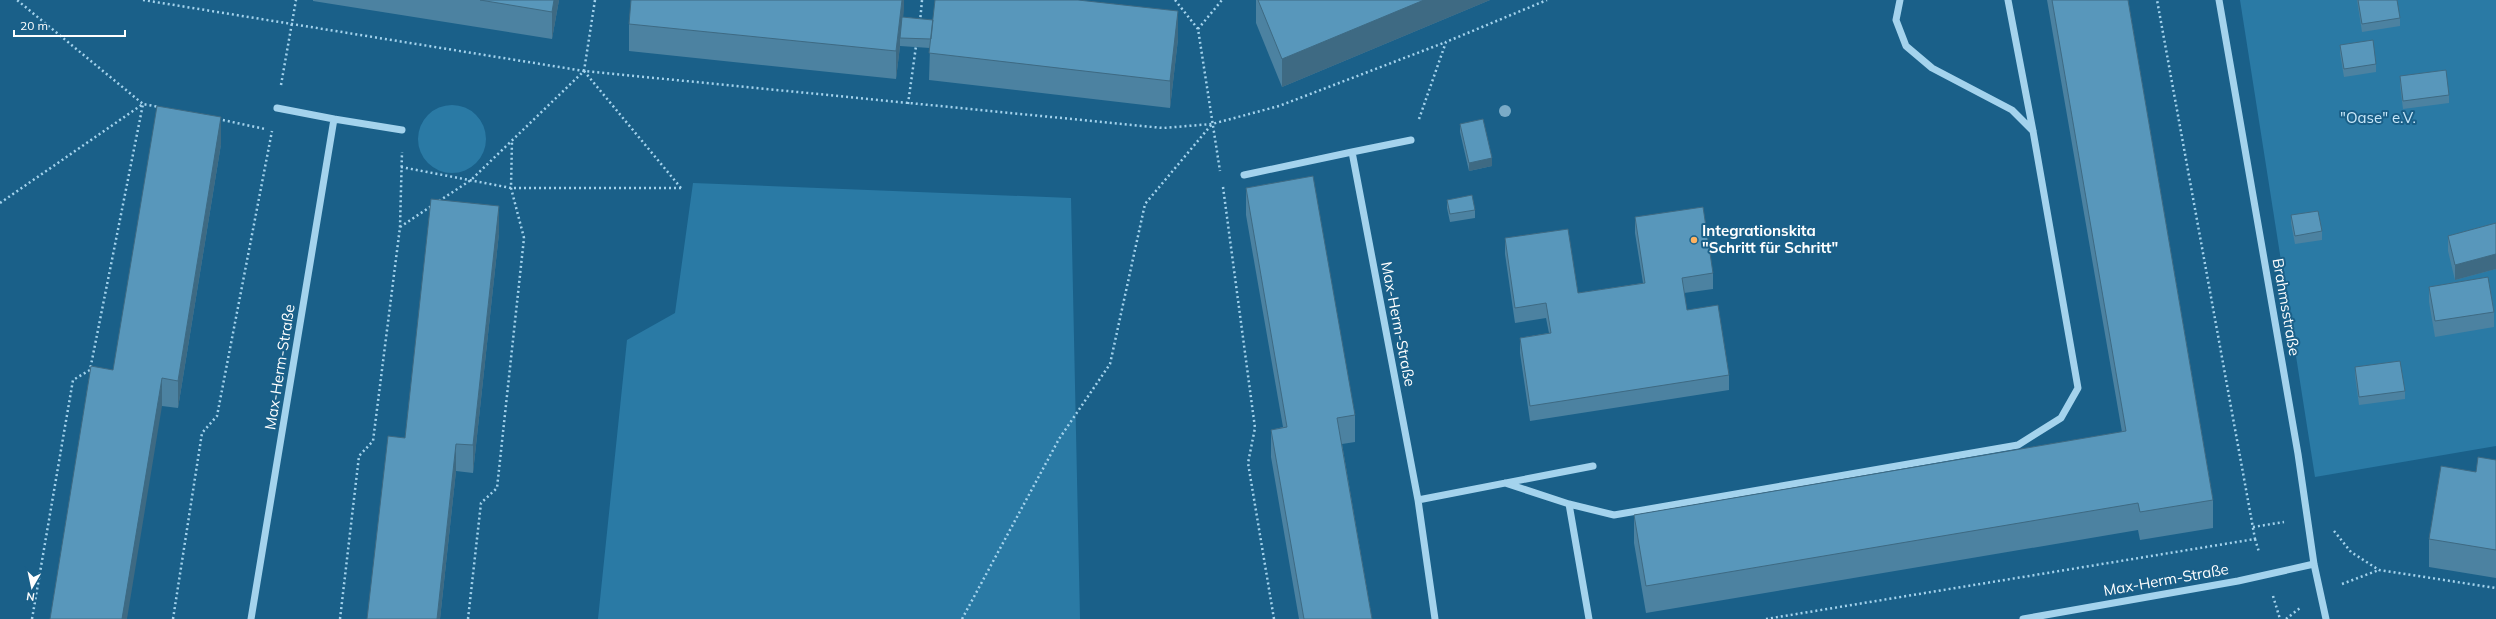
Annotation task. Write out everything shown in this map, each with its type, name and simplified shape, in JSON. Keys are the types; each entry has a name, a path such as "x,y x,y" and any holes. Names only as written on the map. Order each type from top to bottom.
{"street":[{"path":"1900,0 1896,20 1906,46 1932,68 2012,110 2033,131"},
{"path":"1505,483 1569,504 1614,515 2018,445 2061,418 2078,388 2033,131 2008,0"},
{"name":"Brahmsstraße","path":"2219,0 2308,518 2314,564 2326,619"},
{"path":"277,108 402,130"},
{"name":"Max-Herm-Straße","path":"251,619 334,119"},
{"path":"1244,175 1411,140"},
{"name":"Max-Herm-Straße","path":"1352,152 1418,500 1436,619"},
{"path":"1418,500 1594,466"},
{"path":"1569,504 1589,619"},
{"name":"Max-Herm-Straße","path":"2022,619 2238,581 2314,564"}],"path":[{"path":"17,0 143,104 166,108"},
{"path":"143,0 292,26 584,71 1163,128 1212,124 1279,106 1446,42 1547,0"},
{"path":"173,619 202,433 217,416 277,108 296,0"},
{"path":"400,227 472,180 584,71 595,0"},
{"path":"919,27 922,0"},
{"path":"1175,0 1198,29 1222,181 1256,428 1248,463 1274,619"},
{"path":"1198,29 1222,0"},
{"path":"1766,619 2255,539 2157,0"},
{"path":"1411,140 1446,42"},
{"path":"908,104 916,46"},
{"path":"401,167 511,188 682,188 584,71"},
{"path":"0,203 143,104"},
{"path":"32,619 73,380 90,370 143,104"},
{"path":"212,118 272,130"},
{"path":"962,619 1059,439 1110,364 1145,204 1212,124"},
{"path":"340,619 359,456 373,441 400,227 402,130"},
{"path":"468,619 481,503 497,488 524,238 511,188 512,140"},
{"path":"1222,181 1244,175"},
{"path":"2253,527 2308,518 2333,530 2350,552 2379,570 2496,588"}],"green space":[{"name":"\"Oase\" e.V.","path":"2240,0 2496,0 2496,446 2315,477"},
{"path":"452,105 465,107 476,115 484,126 486,139 484,152 476,163 465,171 452,173 439,171 428,163 420,152 418,139 420,126 428,115 439,107"},
{"path":"693,183 1071,198 1080,619 598,619 627,340 675,313"}],"building":[{"path":"480,0 554,0 552,12"},
{"path":"631,0 902,0 896,51 629,24"},
{"path":"935,0 1078,0 1178,11 1170,81 929,53"},
{"path":"1258,0 1424,0 1282,59"},
{"path":"2052,0 2128,0 2213,500 2140,512 2138,503 1646,586 1634,515 2126,431"},
{"path":"2358,0 2397,0 2400,18 2362,24"},
{"path":"902,17 933,20 931,39 900,38"},
{"path":"2373,40 2376,64 2344,69 2340,45"},
{"path":"2446,70 2449,95 2403,101 2400,76"},
{"path":"157,106 221,117 178,381 162,378 122,619 50,619 91,366 113,370"},
{"path":"1483,119 1492,158 1469,163 1460,124"},
{"path":"1313,176 1355,415 1337,418 1372,619 1304,619 1271,430 1287,427 1246,188"},
{"path":"1472,195 1475,210 1450,214 1447,200"},
{"path":"431,199 499,206 473,445 456,444 437,619 367,619 388,436 405,438"},
{"path":"1703,207 1713,273 1682,278 1687,310 1718,305 1729,375 1530,406 1520,338 1551,333 1546,303 1515,308 1505,238 1568,229 1578,293 1645,283 1635,217"},
{"path":"2318,211 2322,231 2295,236 2291,215"},
{"path":"2496,223 2496,254 2455,265 2448,236"},
{"path":"2488,277 2494,312 2435,321 2429,287"},
{"path":"2400,361 2405,391 2359,397 2355,367"},
{"path":"2478,457 2496,460 2496,550 2429,539 2441,466 2476,472"}],"place":[{"name":"Integrationskita \"Schritt für Schritt\"","path":"1694,240"}]}
